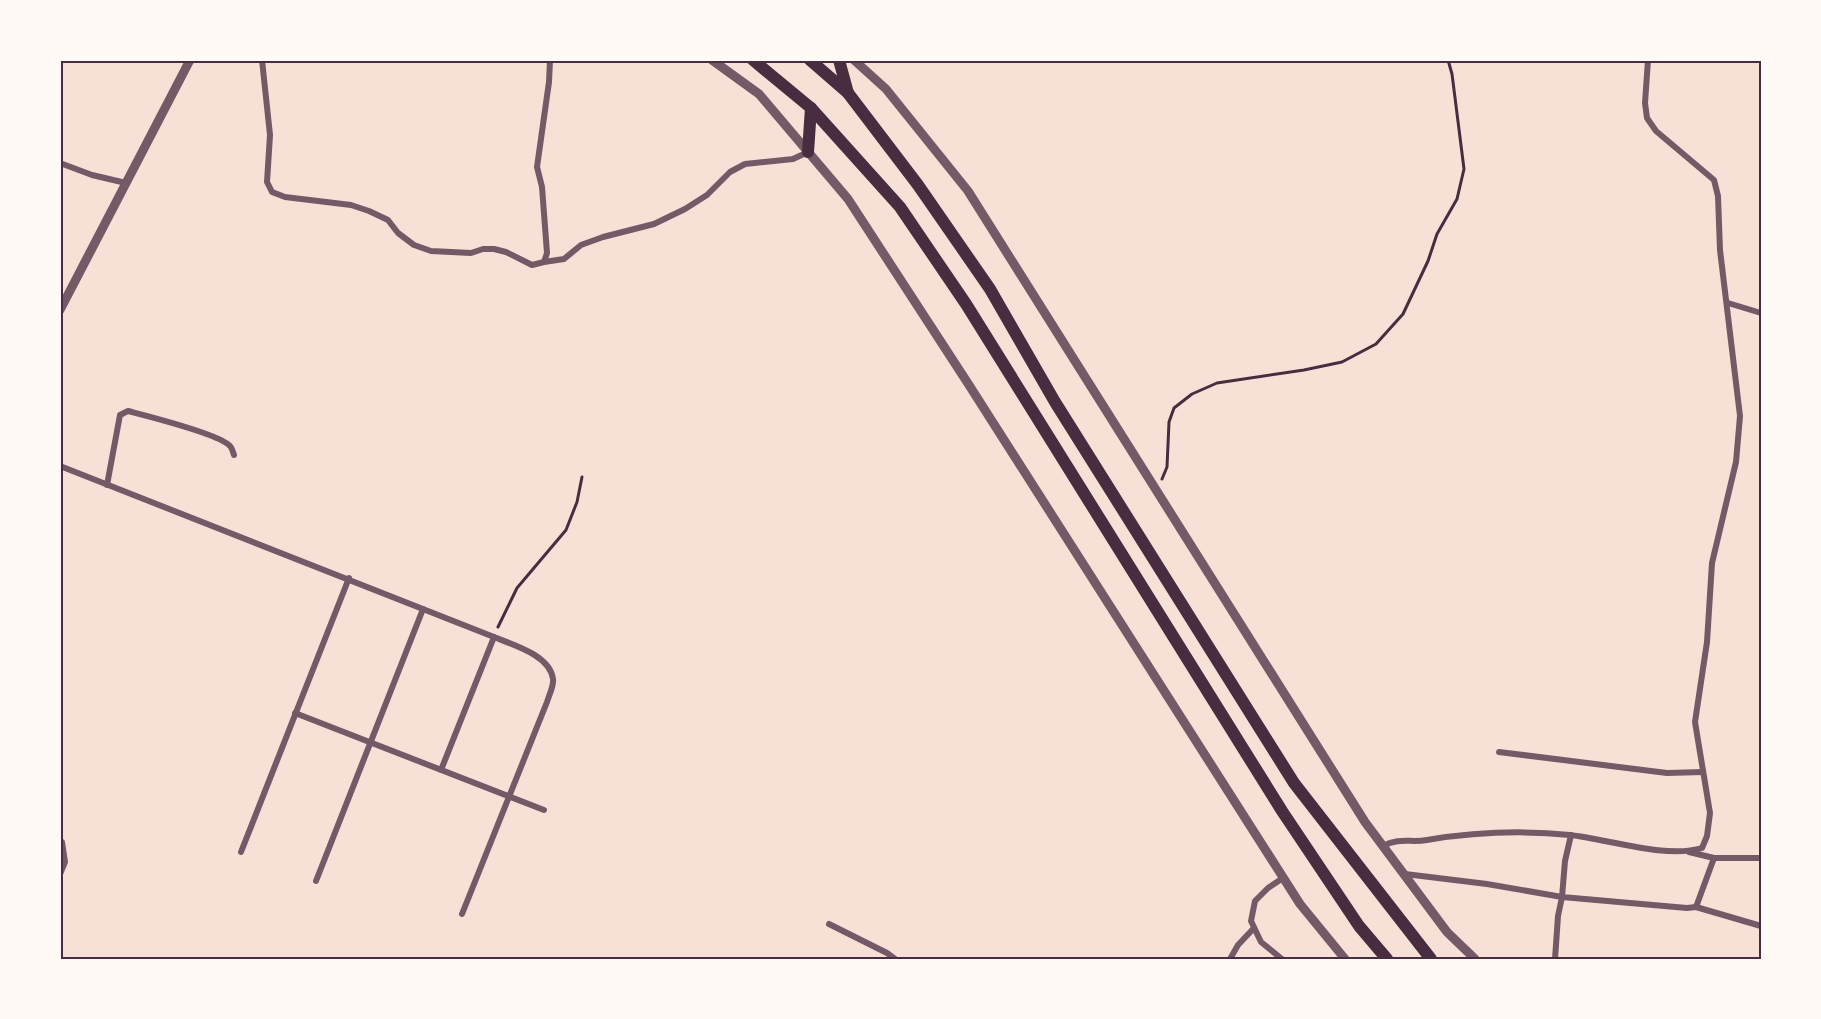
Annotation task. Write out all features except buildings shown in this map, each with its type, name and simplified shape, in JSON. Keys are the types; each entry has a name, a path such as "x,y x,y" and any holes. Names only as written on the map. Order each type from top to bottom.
{"highway":[{"path":"753,60 810,108 900,207 966,304 1282,811 1359,926 1388,959"},
{"path":"810,60 848,93 918,185 990,289 1055,402 1293,783 1431,959"},
{"path":"839,60 848,93"},
{"path":"808,152 810,108"}],"street":[{"path":"60,310 190,60"},
{"path":"262,60 270,135 267,182 272,192 285,197 351,205 369,211 388,220 398,233 414,245 431,251 471,253 483,249 494,249 506,252 532,265 564,259 581,245 654,224 675,214 707,195 730,172 745,164 793,159 808,152"},
{"path":"544,262 547,253 543,187 537,167 550,60"},
{"path":"712,60 759,94 848,199 1300,904 1345,959"},
{"path":"854,60 886,89 968,191 1353,803 1447,932 1475,959"},
{"path":"1648,60 1645,104 1647,118 1656,131 1714,180 1718,196 1720,249 1736,366 1740,416 1736,462 1712,563 1707,642 1695,722 1710,813 1707,836 1702,848 1689,852"},
{"path":"60,163 92,175 126,183"},
{"path":"1728,303 1761,313"},
{"path":"108,485 120,415 128,411 195,430 225,442 231,447 234,455"},
{"path":"60,466 494,637 541,660 550,668 554,681 462,914"},
{"path":"241,852 348,578"},
{"path":"316,881 423,609"},
{"path":"441,770 494,637"},
{"path":"296,713 544,810"},
{"path":"1499,752 1667,773 1703,772"},
{"path":"1383,846 1394,840 1420,841 1473,833 1520,832 1571,835 1630,846 1689,852 1714,858 1761,858"},
{"path":"1556,959 1558,916 1565,861 1571,835"},
{"path":"60,840 65,862 60,874"},
{"path":"1696,907 1714,858"},
{"path":"1404,874 1487,884 1562,897 1696,907 1761,926"},
{"path":"1282,959 1261,942 1251,921 1255,900 1283,878"},
{"path":"829,924 895,959"},
{"path":"1230,959 1238,945 1254,928"}],"path":[{"path":"1153,485 1161,480 1167,467 1168,422 1174,408 1192,394 1217,383 1341,362 1376,344 1403,314 1428,261 1437,234 1457,199 1464,169 1457,106 1448,60"},
{"path":"494,637 517,588 566,530 577,502 582,477"}]}
